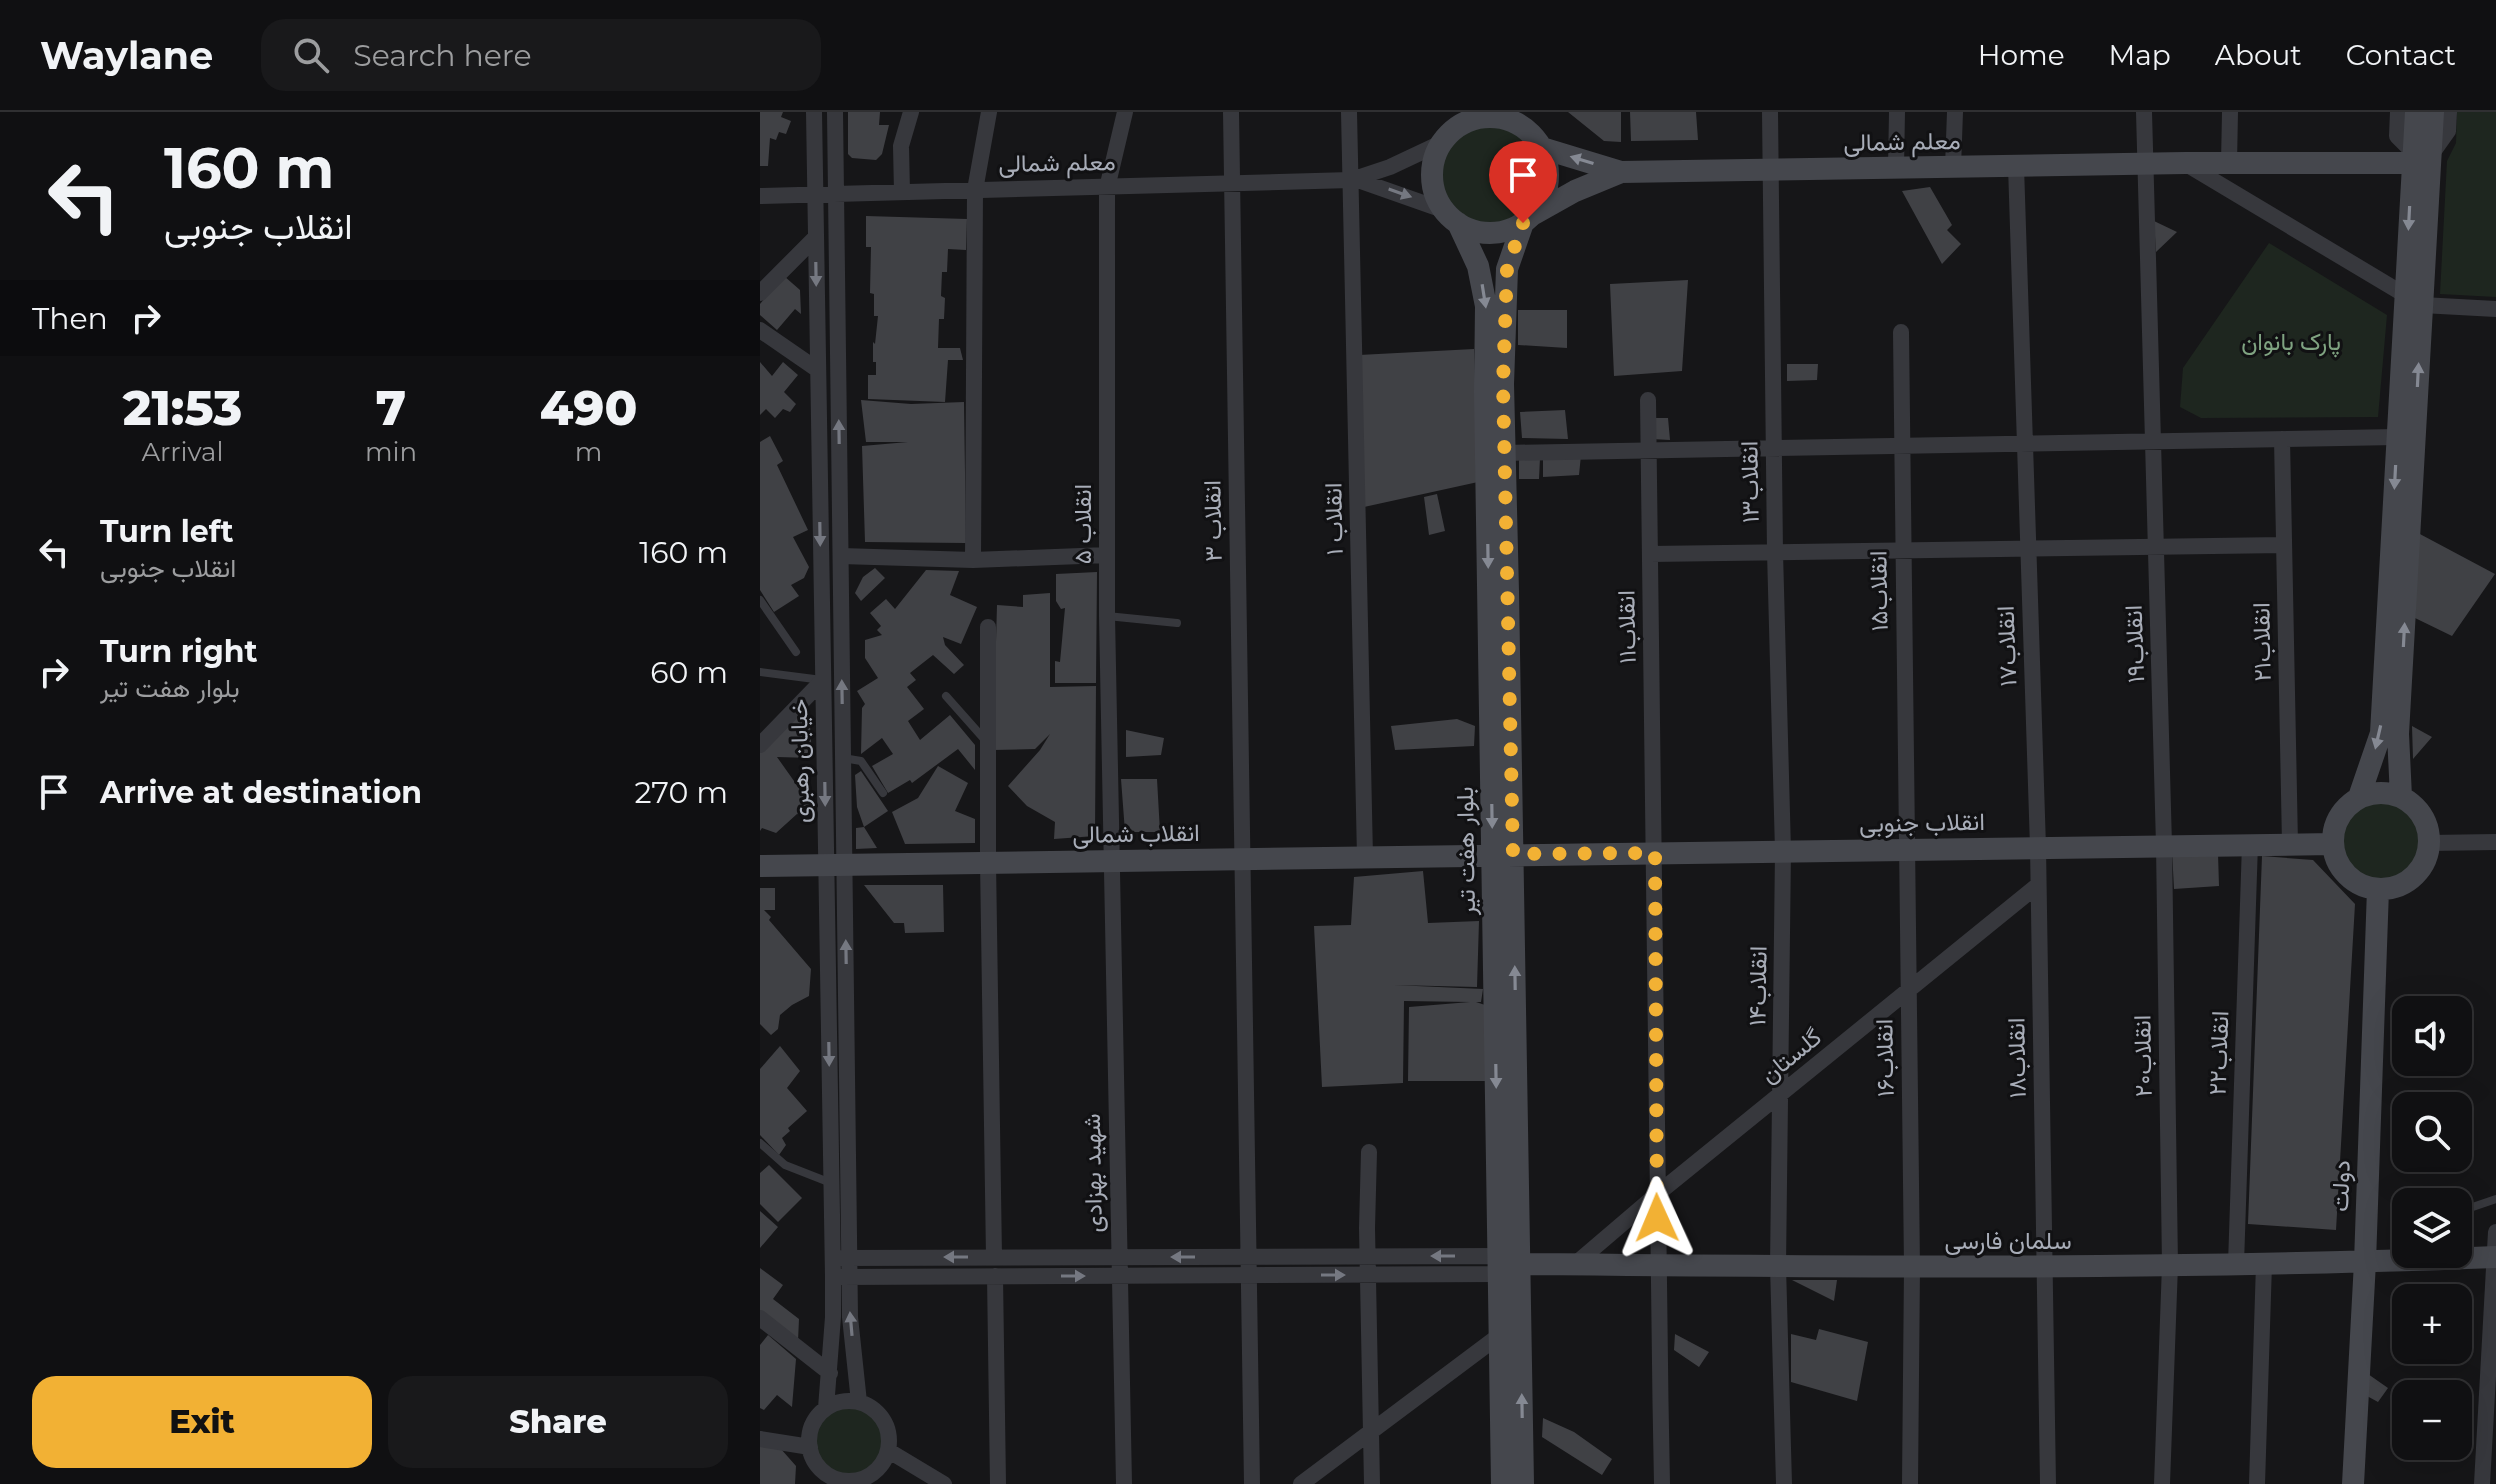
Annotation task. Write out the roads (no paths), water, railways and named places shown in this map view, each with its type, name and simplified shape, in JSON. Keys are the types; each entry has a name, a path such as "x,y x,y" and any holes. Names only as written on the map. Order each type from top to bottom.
{"main road":[{"path":"2401,797 2398,734 2419,157 2416,112"},
{"path":"2419,157 2433,112"},
{"path":"1528,219 1543,200 1548,183 1548,165 1534,136 1519,119 1488,116 1453,128 1434,159 1432,177 1435,195 1451,217 1474,231 1508,231 1575,191 1621,172"},
{"path":"1542,148 1621,172"},
{"name":"معلم شمالی","path":"1621,172 2229,163 2419,157"},
{"name":"بلوار هفت تیر","path":"1451,217 1478,266 1486,306 1485,392 1502,854"},
{"name":"بلوار هفت تیر","path":"1523,1484 1506,1265 1502,854 1503,384 1507,269 1528,219"},
{"path":"2359,797 2381,733 2397,437 2414,300"},
{"path":"2387,793 2401,797 2422,815 2428,829 2426,858 2419,872 2393,888 2378,889 2352,880 2342,870 2333,844 2339,817 2359,797 2387,793"},
{"name":"انقلاب جنوبی","path":"1502,854 2333,844"},
{"name":"انقلاب شمالی","path":"760,866 1502,854"},
{"name":"دولت","path":"2353,1484 2365,1262 2378,889"},
{"name":"سلمان فارسی","path":"2472,1257 2495,1257"},
{"name":"سلمان فارسی","path":"1506,1265 2044,1267 2392,1260"},
{"name":"بلوار هفت تیر","path":"1502,1484 1500,1335 1506,1265"}],"street":[{"name":"خیابان رهبری","path":"814,112 823,680 835,865 841,1258 859,1402"},
{"name":"خیابان رهبری","path":"835,112 843,758 835,865 832,1184 841,1258"},
{"path":"902,192 901,146 911,112"},
{"path":"973,560 975,190 989,112"},
{"name":"انقلاب ۵","path":"1112,860 1107,616 1107,188 1125,112"},
{"name":"انقلاب ۳","path":"1231,112 1252,1484"},
{"name":"انقلاب ۱","path":"1349,112 1353,179 1365,857"},
{"name":"انقلاب۱۳","path":"1770,112 1775,552 1783,851"},
{"path":"1896,168 1897,112"},
{"path":"1953,167 1955,112"},
{"name":"انقلاب۱۹","path":"2144,112 2164,845"},
{"path":"2229,163 2230,112"},
{"path":"2398,112 2397,136 2419,157 2448,131 2449,112"},
{"path":"1353,179 1390,167 1453,128"},
{"path":"2185,163 2414,300 2496,309"},
{"name":"انقلاب۱۷","path":"2016,166 2038,847"},
{"name":"معلم شمالی","path":"760,196 1353,179"},
{"path":"1353,179 1451,217"},
{"path":"760,293 815,238"},
{"path":"760,330 818,370"},
{"name":"انقلاب۱۵","path":"1901,332 1906,849"},
{"name":"انقلاب۱۱","path":"1648,400 1662,1484"},
{"path":"1505,453 2397,437"},
{"name":"انقلاب۲۱","path":"2282,439 2290,844"},
{"path":"1650,554 2284,545"},
{"path":"841,556 973,560 1107,555"},
{"path":"988,627 994,1257"},
{"path":"760,745 823,680"},
{"path":"2429,843 2496,842"},
{"name":"انقلاب۲۲","path":"2236,1264 2250,844"},
{"name":"انقلاب۲۰","path":"2162,1484 2170,1265 2164,845"},
{"name":"انقلاب۱۸","path":"2038,847 2048,1484"},
{"name":"انقلاب۱۶","path":"1906,849 1912,1267 1910,1484"},
{"name":"انقلاب۱۴","path":"1783,851 1778,1266 1784,1484"},
{"name":"شهید بهزادی","path":"1112,860 1124,1484"},
{"name":"گلستان","path":"1574,1265 2038,885"},
{"path":"1369,1152 1367,1228 1372,1484"},
{"path":"2482,1484 2496,1232"},
{"path":"841,1258 1368,1256 1506,1265"},
{"path":"2257,1484 2264,1264"},
{"path":"842,1277 1368,1275 1506,1265"},
{"path":"995,1276 998,1484"},
{"name":"خیابان رهبری","path":"826,1408 842,1277"},
{"path":"760,1318 830,1373"},
{"path":"1301,1484 1500,1335"},
{"path":"847,1401 859,1402 871,1407 887,1426 889,1451 874,1473 863,1479 825,1479 812,1457 812,1426 826,1408 847,1401"},
{"path":"760,1439 810,1447"},
{"path":"889,1451 944,1484"}],"lane":[{"path":"760,600 796,652"},
{"path":"1107,616 1177,623"},
{"path":"760,672 823,680"},
{"path":"946,696 989,743"},
{"path":"843,758 861,761 883,793"},
{"path":"760,1143 785,1165 832,1184"},
{"path":"2472,1207 2496,1199"}],"park label":[{"name":"پارک بانوان","path":"2291,342"}]}
